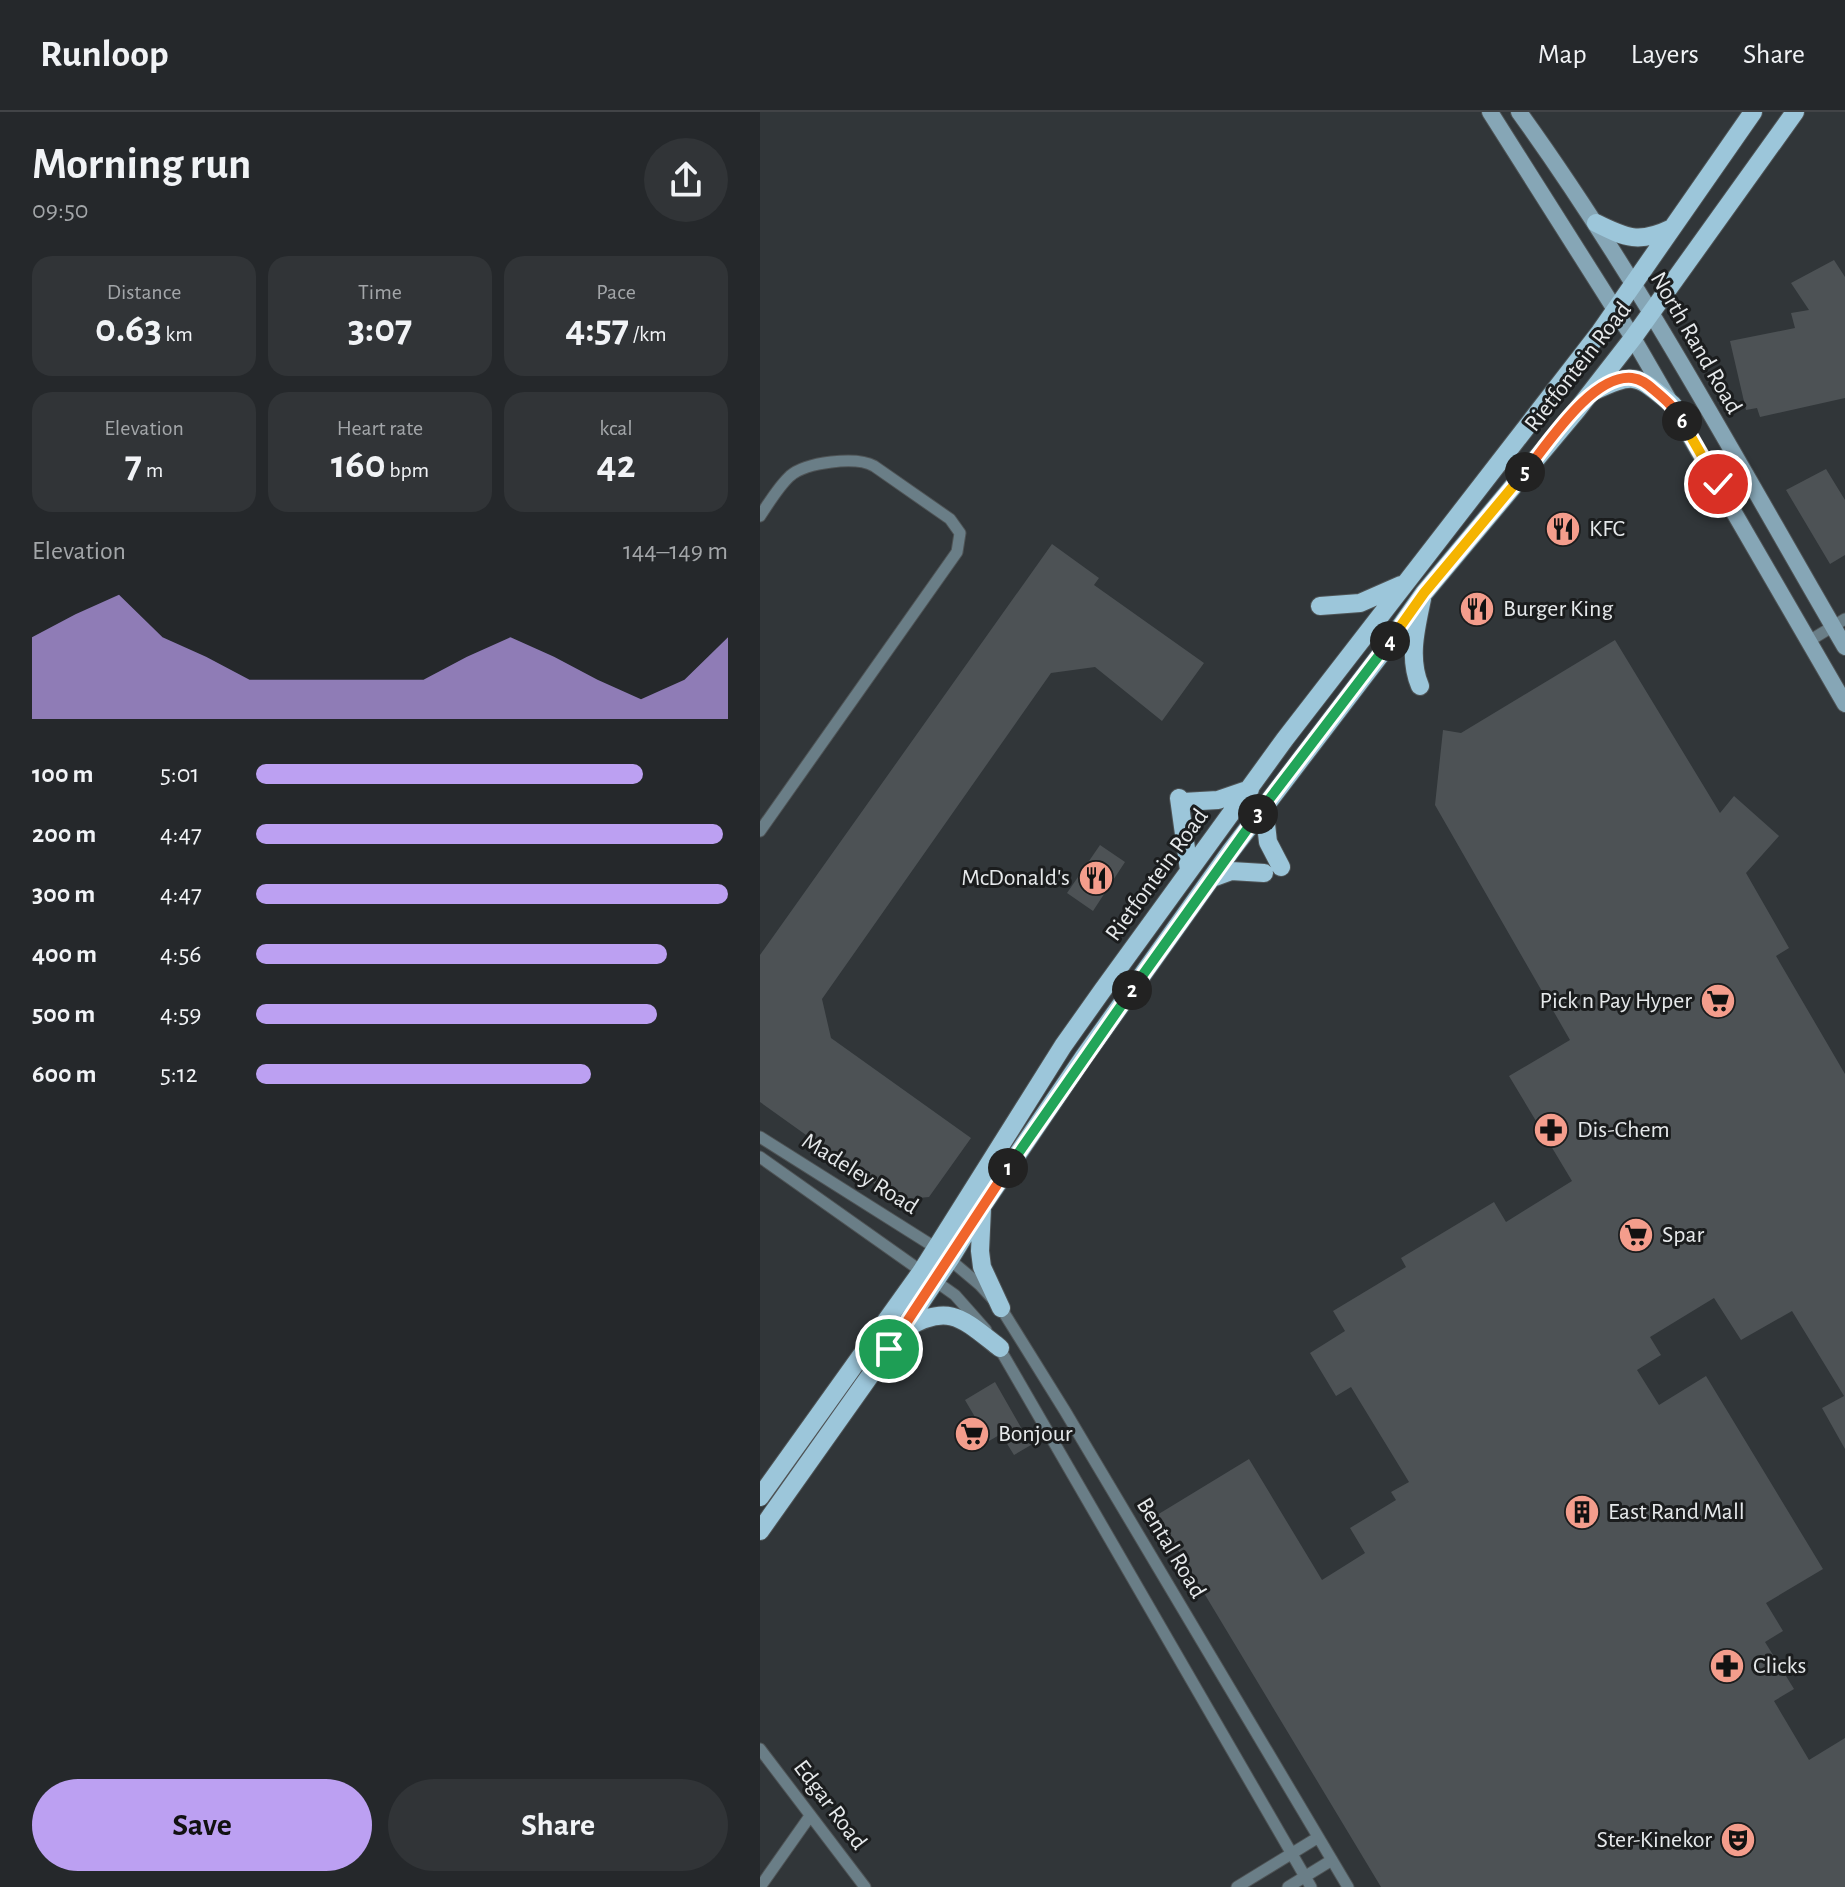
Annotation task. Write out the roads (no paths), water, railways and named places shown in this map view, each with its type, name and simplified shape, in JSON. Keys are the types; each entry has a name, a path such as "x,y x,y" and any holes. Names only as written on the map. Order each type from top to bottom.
{"main road":[{"path":"1490,112 1633,338 1845,704"},
{"name":"North Rand Road","path":"1519,112 1634,283 1839,623 1845,647"},
{"name":"Rietfontein Road","path":"760,1497 928,1276 1063,1046 1189,870 1615,311 1753,112"},
{"name":"Rietfontein Road","path":"943,1254 983,1205 1083,1058 1264,806 1424,593 1633,338 1795,112"},
{"path":"1596,223 1624,237 1640,239 1672,228"},
{"path":"1589,393 1620,379 1637,378 1673,405"},
{"path":"1320,606 1360,603 1404,584"},
{"path":"1420,686 1414,667 1414,642 1424,593"},
{"path":"1189,870 1181,800 1218,800 1250,789"},
{"path":"1212,878 1231,871 1272,870 1264,806"},
{"path":"983,1205 982,1267 1001,1308"},
{"name":"Rietfontein Road","path":"760,1531 901,1332 928,1276"},
{"path":"901,1332 928,1317 944,1314 968,1322 1000,1348"}],"street":[{"path":"760,516 784,482 796,472 860,460 874,466 950,519 960,533 957,552 760,831"},
{"path":"1809,641 1839,623"},
{"name":"Madeley Road","path":"760,1137 943,1254"},
{"name":"Madeley Road","path":"760,1157 928,1276"},
{"name":"Bental Road","path":"943,1254 1001,1308 1348,1887"},
{"name":"Bental Road","path":"928,1276 955,1295 1000,1348 1308,1882"},
{"name":"Edgar Road","path":"760,1749 865,1887"},
{"path":"760,1887 810,1816"},
{"path":"1237,1887 1317,1838"},
{"path":"1288,1887 1308,1882 1332,1860"}],"place":[{"name":"KFC","path":"1563,529"},
{"name":"Burger King","path":"1477,609"},
{"name":"McDonald's","path":"1096,878"},
{"name":"Pick n Pay Hyper","path":"1718,1001"},
{"name":"Dis-Chem","path":"1551,1130"},
{"name":"Spar","path":"1636,1235"},
{"name":"Bonjour","path":"972,1434"},
{"name":"East Rand Mall","path":"1582,1512"},
{"name":"Clicks","path":"1727,1666"},
{"name":"Ster-Kinekor","path":"1738,1840"}]}
